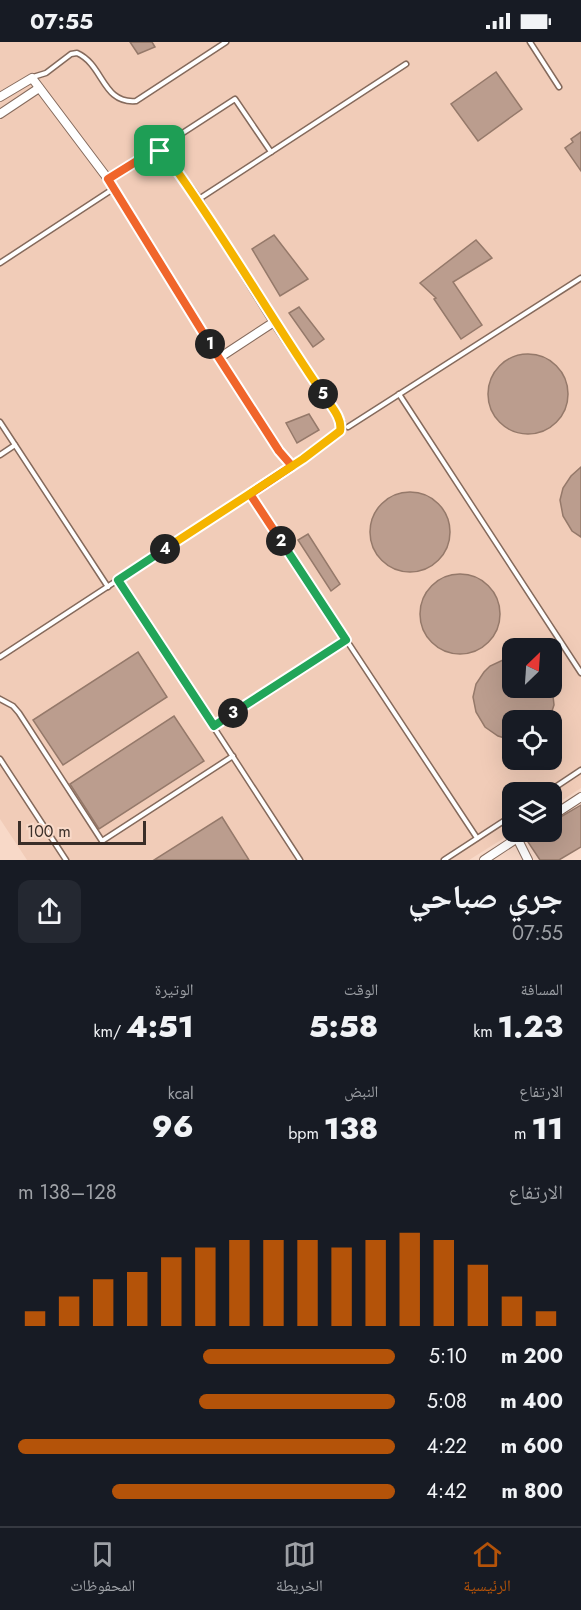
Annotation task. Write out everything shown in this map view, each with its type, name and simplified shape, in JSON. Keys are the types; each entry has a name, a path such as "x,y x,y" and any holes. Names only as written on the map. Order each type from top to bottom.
{"street":[{"path":"0,97 32,78 108,179 219,358 279,451 292,466 340,431 341,423 274,322 198,199 165,154 155,151 108,179"},
{"path":"0,114 39,88"},
{"path":"219,358 274,322"},
{"path":"562,809 581,797"},
{"path":"484,860 512,842"},
{"path":"520,842 528,860"}],"lane":[{"path":"32,78 46,73 71,54 77,53 91,64 116,97 126,102 136,101 225,42"},
{"path":"530,42 560,87"},
{"path":"198,199 406,64"},
{"path":"39,88 46,73"},
{"path":"155,151 235,99 271,152"},
{"path":"0,262 114,189"},
{"path":"348,427 581,278"},
{"path":"399,394 581,673"},
{"path":"0,422 108,586"},
{"path":"0,455 15,445"},
{"path":"0,657 292,466"},
{"path":"250,494 477,838"},
{"path":"118,580 300,860"},
{"path":"214,726 346,640"},
{"path":"0,699 13,705 19,713 102,841 233,756"},
{"path":"0,759 66,860"},
{"path":"562,783 581,770"},
{"path":"444,860 502,822"}],"shaded area":[{"path":"0,42 581,42 581,788 562,800 562,782 502,782 502,839 469,860 27,860 0,819"}],"building":[{"path":"130,42 152,42 155,47 138,54"},
{"path":"496,72 522,109 478,141 451,104"},
{"path":"581,132 581,171 565,148 573,142 571,139"},
{"path":"274,235 308,279 280,296 252,249"},
{"path":"476,240 492,258 453,282 482,325 461,339 434,299 436,298 420,283"},
{"path":"299,307 324,339 313,347 289,313"},
{"path":"528,354 543,357 556,366 565,379 568,394 565,409 556,422 543,431 528,434 513,431 500,422 491,409 488,394 491,379 500,366 513,357"},
{"path":"309,414 319,430 297,443 286,423"},
{"path":"581,467 581,537 572,531 563,516 560,500 563,488"},
{"path":"410,492 425,495 438,504 447,517 450,532 447,547 438,560 425,569 410,572 395,569 382,560 373,547 370,532 373,517 382,504 395,495"},
{"path":"308,534 340,584 331,591 298,540"},
{"path":"460,574 475,577 488,586 497,599 500,614 497,629 488,642 475,651 460,654 445,651 432,642 423,629 420,614 423,599 432,586 445,577"},
{"path":"138,652 167,697 63,765 33,720"},
{"path":"502,660 502,698 553,698 552,710 502,710 502,737 485,727 476,712 473,697 476,684 490,666"},
{"path":"174,716 204,761 99,829 70,784"},
{"path":"581,805 581,847 559,860 540,860 528,842 562,842 562,816"},
{"path":"222,817 249,860 154,860"}],"route":[{"path":"160,151 145,156 108,179 219,358 279,451 292,466 250,494 346,640 214,726 118,580 250,494 303,459 340,431 341,423 274,322 197,198 165,154 160,151"}]}
